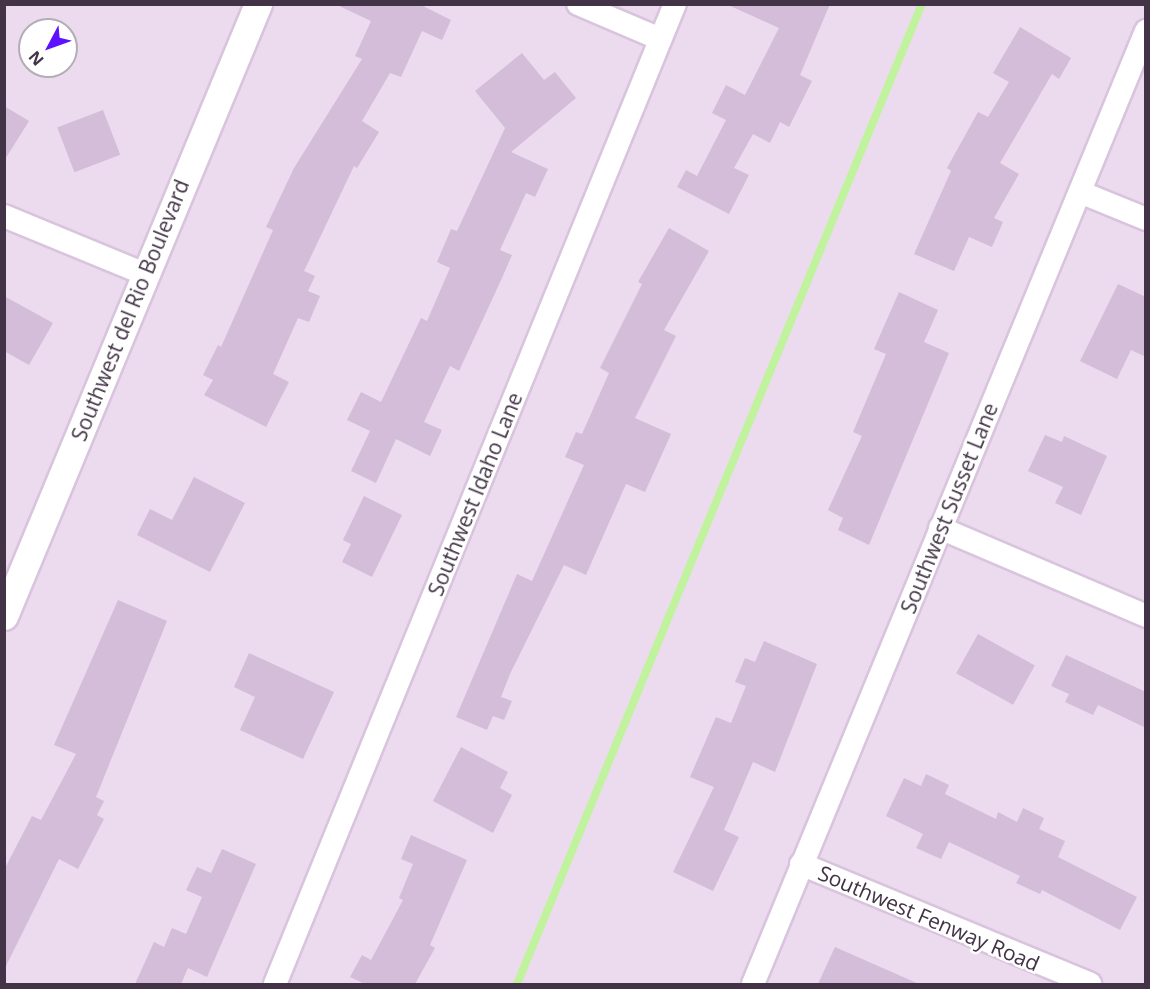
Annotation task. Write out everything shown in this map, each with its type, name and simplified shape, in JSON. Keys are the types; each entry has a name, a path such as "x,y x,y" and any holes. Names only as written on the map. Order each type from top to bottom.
{"street":[{"name":"Southwest del Rio Boulevard","path":"6,610 258,4"},
{"path":"578,4 660,39"},
{"name":"Southwest Idaho Lane","path":"275,984 675,4"},
{"name":"Southwest Susset Lane","path":"753,984 1146,31"},
{"path":"1080,192 1146,219"},
{"path":"4,216 145,274"},
{"path":"940,528 1146,616"},
{"name":"Southwest Fenway Road","path":"801,864 1090,984"}],"shaded area":[{"path":"5,5 1145,5 1145,984 5,984"}],"building":[{"path":"335,4 419,4 451,20 442,40 422,31 401,77 390,73 362,121 379,132 357,168 354,166 304,271 315,276 308,291 320,296 309,322 298,318 273,374 289,382 266,427 204,395 213,380 203,375 218,345 221,347 273,230 266,227 294,168 362,59 355,56 371,21"},
{"path":"726,4 830,4 800,75 812,81 789,127 780,122 770,143 753,134 734,168 749,175 729,214 677,187 686,170 697,176 726,120 712,113 726,85 745,95 779,28"},
{"path":"1020,27 1071,58 1059,79 1052,74 1000,163 1019,174 994,218 1003,222 992,247 969,237 954,271 914,254 951,171 947,168 978,112 988,117 1009,82 993,73"},
{"path":"522,53 544,80 555,72 576,98 511,152 548,169 535,197 526,193 500,250 512,255 502,278 459,371 450,366 424,422 442,430 430,456 396,439 376,483 351,471 370,431 347,420 361,392 381,402 421,318 427,321 450,268 437,262 451,229 457,231 505,128 475,91"},
{"path":"4,106 29,121 4,161"},
{"path":"103,110 120,155 74,172 57,128"},
{"path":"669,228 709,251 664,330 676,336 635,418 671,434 645,492 626,484 586,575 564,565 501,697 512,701 504,720 493,716 487,730 456,717 517,574 532,581 584,465 565,457 576,432 582,434 609,373 600,368 642,284 638,282"},
{"path":"1118,284 1146,297 1146,357 1131,350 1117,379 1080,361"},
{"path":"899,292 938,310 924,342 949,353 869,545 838,530 843,518 828,510 862,436 853,432 886,354 874,349"},
{"path":"4,296 53,323 29,365 4,351"},
{"path":"1045,435 1062,442 1064,436 1107,456 1081,515 1055,503 1063,487 1028,471"},
{"path":"194,477 245,503 210,572 137,535 150,509 172,520"},
{"path":"364,496 402,515 372,577 342,562 351,544 343,540"},
{"path":"118,600 167,621 96,797 104,801 97,815 104,819 78,869 59,859 4,970 4,870 32,816 41,820 76,754 54,745"},
{"path":"978,634 1035,666 1013,705 956,673"},
{"path":"764,641 817,664 775,772 753,762 724,830 739,837 713,891 673,872 714,787 690,777 716,717 731,723 746,686 735,682 745,658 755,662"},
{"path":"249,653 334,692 303,759 240,730 255,697 234,687"},
{"path":"1066,655 1146,692 1146,728 1098,705 1093,715 1065,702 1069,694 1051,686"},
{"path":"461,747 508,772 500,788 512,795 493,833 433,801"},
{"path":"926,774 949,785 945,794 996,819 998,812 1017,822 1023,808 1044,818 1039,829 1065,841 1058,857 1137,897 1120,930 1042,890 1040,894 1016,883 1020,876 949,842 941,859 916,848 923,834 886,816 904,778 921,786"},
{"path":"411,835 467,860 430,945 435,948 415,984 365,984 350,977 362,955 371,960 403,900 399,898 413,864 401,859"},
{"path":"222,849 256,864 207,977 188,968 181,984 135,984 154,942 164,947 172,928 186,934 202,897 186,890 197,867 211,873"},
{"path":"835,947 919,984 818,984"}],"waterway":[{"path":"517,984 922,4"}]}
